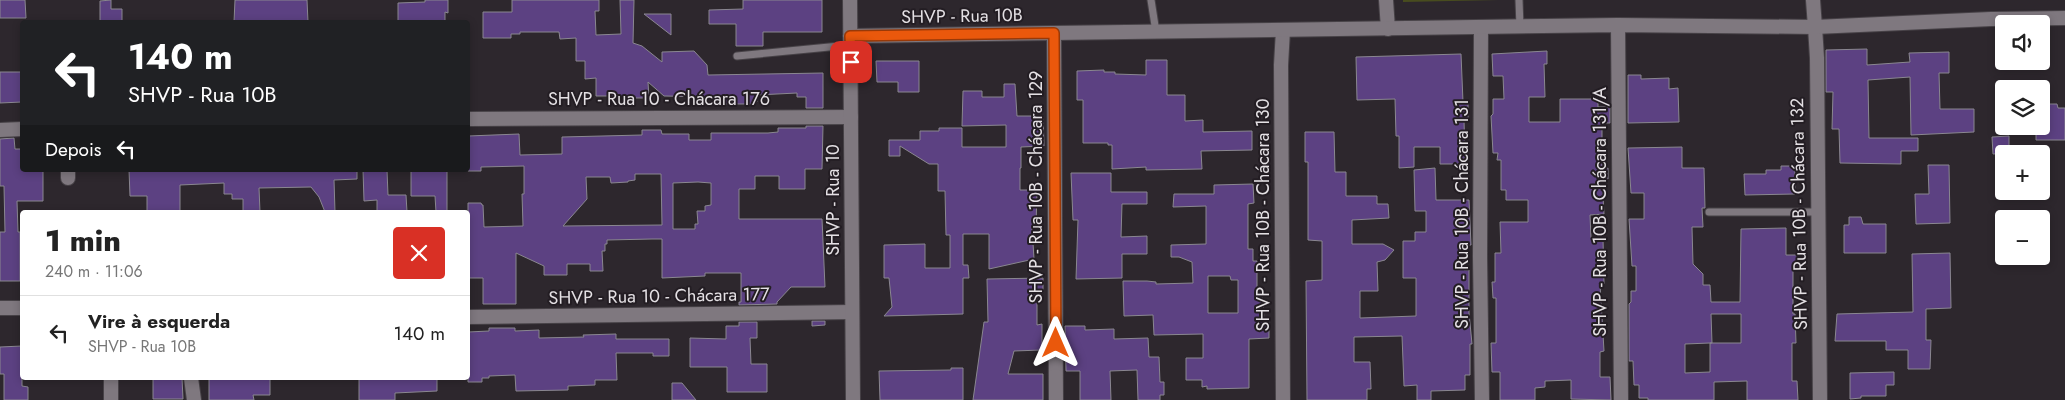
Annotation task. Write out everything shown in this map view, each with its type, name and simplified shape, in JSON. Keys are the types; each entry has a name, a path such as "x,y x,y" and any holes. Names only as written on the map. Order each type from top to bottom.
{"street":[{"name":"SHVP - Rua 10","path":"850,0 853,400"},
{"path":"1386,0 1388,29"},
{"name":"SHVP - Rua 10B - Chácara 132","path":"1813,0 1817,58 1820,400"},
{"name":"SHVP - Rua 10B","path":"850,41 1054,33 1618,25 1815,27 1991,19 2065,18"},
{"name":"SHVP - Rua 10B - Chácara 131/A","path":"1618,25 1620,400"},
{"name":"SHVP - Rua 10B - Chácara 131","path":"1481,28 1480,258 1482,400"},
{"name":"SHVP - Rua 10B - Chácara 130","path":"1282,30 1283,400"},
{"name":"SHVP - Rua 10B - Chácara 129","path":"1054,33 1056,400"},
{"name":"SHVP - Rua 10 - Chácara 176","path":"470,119 851,117"},
{"path":"0,130 20,130"},
{"path":"0,308 20,308"},
{"name":"SHVP - Rua 10 - Chácara 177","path":"470,317 852,312"},
{"path":"111,380 111,400"},
{"path":"191,380 194,400"}],"lane":[{"path":"1151,0 1156,32"},
{"path":"1519,0 1520,27"},
{"path":"737,56 850,41"},
{"path":"1708,212 1818,212"}],"green space":[{"path":"1403,0 1498,0 1403,2"}],"building":[{"path":"0,0 25,0 26,18 0,18"},
{"path":"111,0 111,9 122,9 122,20 100,20 100,1"},
{"path":"235,0 307,0 308,20 234,20"},
{"path":"425,0 448,0 448,13 445,12 445,20 398,20 398,3 425,2"},
{"path":"512,0 599,0 599,11 595,11 596,35 621,34 620,0 634,0 633,43 642,46 662,62 662,52 694,51 707,65 708,75 823,73 823,108 806,108 806,97 797,97 797,93 757,95 757,102 754,104 716,104 715,97 664,96 648,82 649,98 596,96 596,78 585,79 585,61 576,61 576,38 560,39 559,32 520,32 520,34 511,34 511,38 483,38 483,12 512,12"},
{"path":"743,0 822,0 822,32 763,32 763,46 736,46 736,24 709,24 709,10 743,9"},
{"path":"644,14 671,14 671,35"},
{"path":"1867,49 1867,65 1910,62 1909,53 1949,52 1949,73 1939,73 1940,109 1974,109 1974,132 1911,135 1910,77 1868,80 1869,138 1918,138 1918,151 1901,151 1901,164 1840,163 1839,129 1832,129 1833,92 1826,92 1826,50"},
{"path":"1547,51 1547,64 1544,64 1545,97 1529,97 1529,122 1560,122 1560,99 1598,99 1598,107 1610,107 1610,123 1602,123 1602,168 1608,168 1608,179 1602,179 1604,214 1590,215 1591,238 1603,238 1604,284 1600,284 1604,351 1600,352 1600,377 1610,377 1611,400 1571,399 1571,380 1545,381 1545,387 1535,388 1535,400 1500,400 1500,372 1492,372 1491,343 1496,343 1496,298 1493,298 1492,282 1495,282 1495,253 1501,253 1500,222 1528,222 1528,200 1506,200 1506,190 1501,190 1501,160 1497,160 1498,153 1493,153 1491,116 1493,114 1493,99 1504,99 1503,76 1493,76 1492,54"},
{"path":"1461,54 1463,102 1468,102 1468,120 1464,120 1465,159 1461,159 1461,164 1440,164 1440,147 1414,147 1414,167 1399,168 1399,136 1396,136 1395,99 1357,100 1356,57"},
{"path":"1146,60 1167,60 1167,95 1185,95 1185,121 1203,120 1203,132 1252,131 1252,150 1201,151 1202,169 1146,170 1146,167 1112,169 1112,145 1108,145 1108,143 1083,143 1083,100 1077,100 1077,71 1104,70 1104,72 1115,72 1115,74 1146,75"},
{"path":"876,61 919,61 919,92 898,92 898,82 877,82"},
{"path":"0,72 20,72 20,102 0,103"},
{"path":"1628,75 1641,75 1641,79 1669,78 1669,89 1678,88 1679,122 1628,123"},
{"path":"1004,84 1015,84 1017,116 1043,116 1044,146 1021,147 1020,190 1037,190 1036,227 1032,227 1034,259 989,269 989,234 963,234 963,265 968,265 969,278 963,278 963,314 884,316 892,307 889,278 884,278 884,245 925,244 925,268 950,268 950,235 946,235 945,191 938,191 938,164 929,164 900,146 900,156 889,156 889,140 920,140 920,131 939,131 939,128 962,128 962,147 1006,147 1006,125 962,126 963,91 982,91 982,97 1004,97"},
{"path":"2050,104 2057,104 2058,108 2065,108 2065,140 2036,140 2036,135 2050,135"},
{"path":"823,126 822,169 805,169 805,189 779,189 779,176 755,176 755,189 739,189 739,219 822,219 825,287 791,287 777,304 739,305 739,302 741,302 741,273 705,273 705,276 662,278 662,239 607,240 605,251 602,251 603,271 590,271 590,264 567,264 567,275 544,275 544,266 516,253 516,304 483,304 483,278 470,278 470,210 468,210 468,203 481,203 483,205 484,227 523,226 522,194 524,194 524,166 481,167 481,171 470,171 470,136 519,134 520,155 562,154 562,137 642,135 642,130 661,130 662,134 689,134 689,140 711,140 711,133 768,133 778,132 778,128","holes":["635,174 661,174 662,225 563,226 587,199 586,177 610,177 611,183 635,180","673,183 711,183 711,205 705,206 705,211 697,211 698,224 695,224 695,229 673,229"]},
{"path":"1305,132 1334,132 1335,172 1346,172 1346,196 1377,196 1377,204 1388,204 1389,218 1352,220 1352,244 1383,244 1394,250 1385,260 1377,262 1378,291 1360,291 1360,318 1416,316 1416,278 1403,278 1403,241 1415,241 1415,232 1426,232 1426,211 1415,211 1414,170 1435,168 1436,200 1469,200 1471,245 1463,245 1464,270 1469,270 1469,313 1472,344 1470,344 1470,375 1465,375 1465,390 1431,391 1431,400 1417,400 1417,385 1404,386 1402,336 1354,337 1354,362 1370,362 1371,389 1367,389 1367,400 1307,400 1306,281 1322,280 1322,241 1308,240 1308,162 1305,162"},
{"path":"2009,136 2009,145 1995,145 1995,154 1993,154 1992,137"},
{"path":"14,138 15,149 20,149 20,172 43,172 43,201 17,201 18,232 20,232 20,281 0,281 0,232 5,232 4,186 0,186 0,139"},
{"path":"1682,147 1682,168 1704,168 1705,208 1702,208 1703,227 1692,227 1693,264 1703,274 1703,285 1710,285 1711,302 1740,302 1741,229 1786,228 1786,255 1800,255 1800,270 1793,270 1793,314 1795,314 1796,343 1792,343 1792,381 1797,381 1798,400 1747,400 1747,381 1714,382 1714,400 1648,400 1648,398 1639,398 1639,385 1634,385 1633,361 1629,361 1629,304 1631,302 1631,291 1636,291 1636,266 1632,266 1629,219 1644,219 1644,193 1631,193 1628,148","holes":["1711,314 1741,314 1741,343 1712,343","1710,343 1710,372 1685,373 1685,344"]},
{"path":"1928,165 1949,165 1950,223 1916,224 1915,194 1929,194"},
{"path":"1781,166 1795,166 1795,194 1745,195 1744,174 1766,174 1766,170 1781,170"},
{"path":"129,172 357,172 357,179 334,180 335,210 324,210 319,197 311,187 259,188 260,210 243,210 243,199 232,199 232,194 224,194 224,183 180,185 180,210 147,210 147,196 130,196"},
{"path":"363,172 387,172 388,195 406,195 407,210 377,210 377,200 364,201"},
{"path":"411,172 447,172 447,210 436,210 435,196 411,196"},
{"path":"1071,173 1111,173 1111,192 1147,192 1147,204 1122,204 1121,237 1147,236 1147,254 1122,254 1122,278 1076,279 1078,220 1073,220"},
{"path":"1253,184 1254,203 1248,204 1248,249 1253,249 1253,261 1257,261 1257,298 1263,298 1264,318 1269,318 1269,338 1249,339 1249,388 1207,389 1207,386 1202,387 1202,380 1186,380 1186,358 1203,358 1203,334 1154,335 1153,315 1124,316 1123,281 1147,281 1156,282 1156,284 1193,283 1192,262 1179,257 1171,257 1171,245 1206,244 1206,206 1173,207 1174,194 1214,194 1214,185","holes":["1208,276 1230,276 1231,280 1238,280 1238,313 1208,313"]},
{"path":"1849,217 1861,217 1863,224 1886,224 1886,253 1844,253 1844,225 1849,225"},
{"path":"1950,253 1951,308 1926,309 1926,340 1931,340 1930,369 1908,369 1908,350 1886,350 1886,341 1835,341 1837,314 1913,312 1912,254"},
{"path":"1043,278 1043,293 1037,293 1037,325 1042,324 1042,350 1014,351 1008,374 1043,374 1043,400 973,400 984,322 988,322 987,279"},
{"path":"812,321 825,321 825,325 812,326"},
{"path":"739,322 757,322 757,338 750,338 751,364 767,364 767,392 727,392 727,367 690,367 690,338 726,339 726,326 739,326"},
{"path":"1065,326 1085,326 1085,330 1114,329 1114,339 1148,338 1149,357 1159,357 1160,382 1164,382 1164,395 1160,395 1160,400 1138,400 1137,370 1110,371 1111,400 1080,400 1080,371 1066,371"},
{"path":"489,328 515,328 515,331 539,330 539,338 616,334 616,339 669,339 669,356 653,356 653,353 616,353 617,380 595,380 595,385 568,386 568,390 516,391 515,375 489,376 489,378 482,378 482,382 468,382 470,380 470,332 489,331"},
{"path":"20,346 20,380 22,380 22,386 28,387 28,400 4,400 4,374 0,374 0,347"},
{"path":"951,368 963,368 963,400 880,400 879,371 951,370"},
{"path":"1894,372 1894,385 1886,385 1886,396 1861,396 1861,398 1850,399 1850,373"},
{"path":"153,380 182,380 183,399 153,399"},
{"path":"209,380 270,380 270,395 253,395 254,400 209,400"},
{"path":"359,380 437,380 437,391 395,393 395,400 359,400"},
{"path":"672,383 682,383 696,400 672,400"}],"route":[{"path":"851,62 850,36 1054,33 1056,343"}]}
